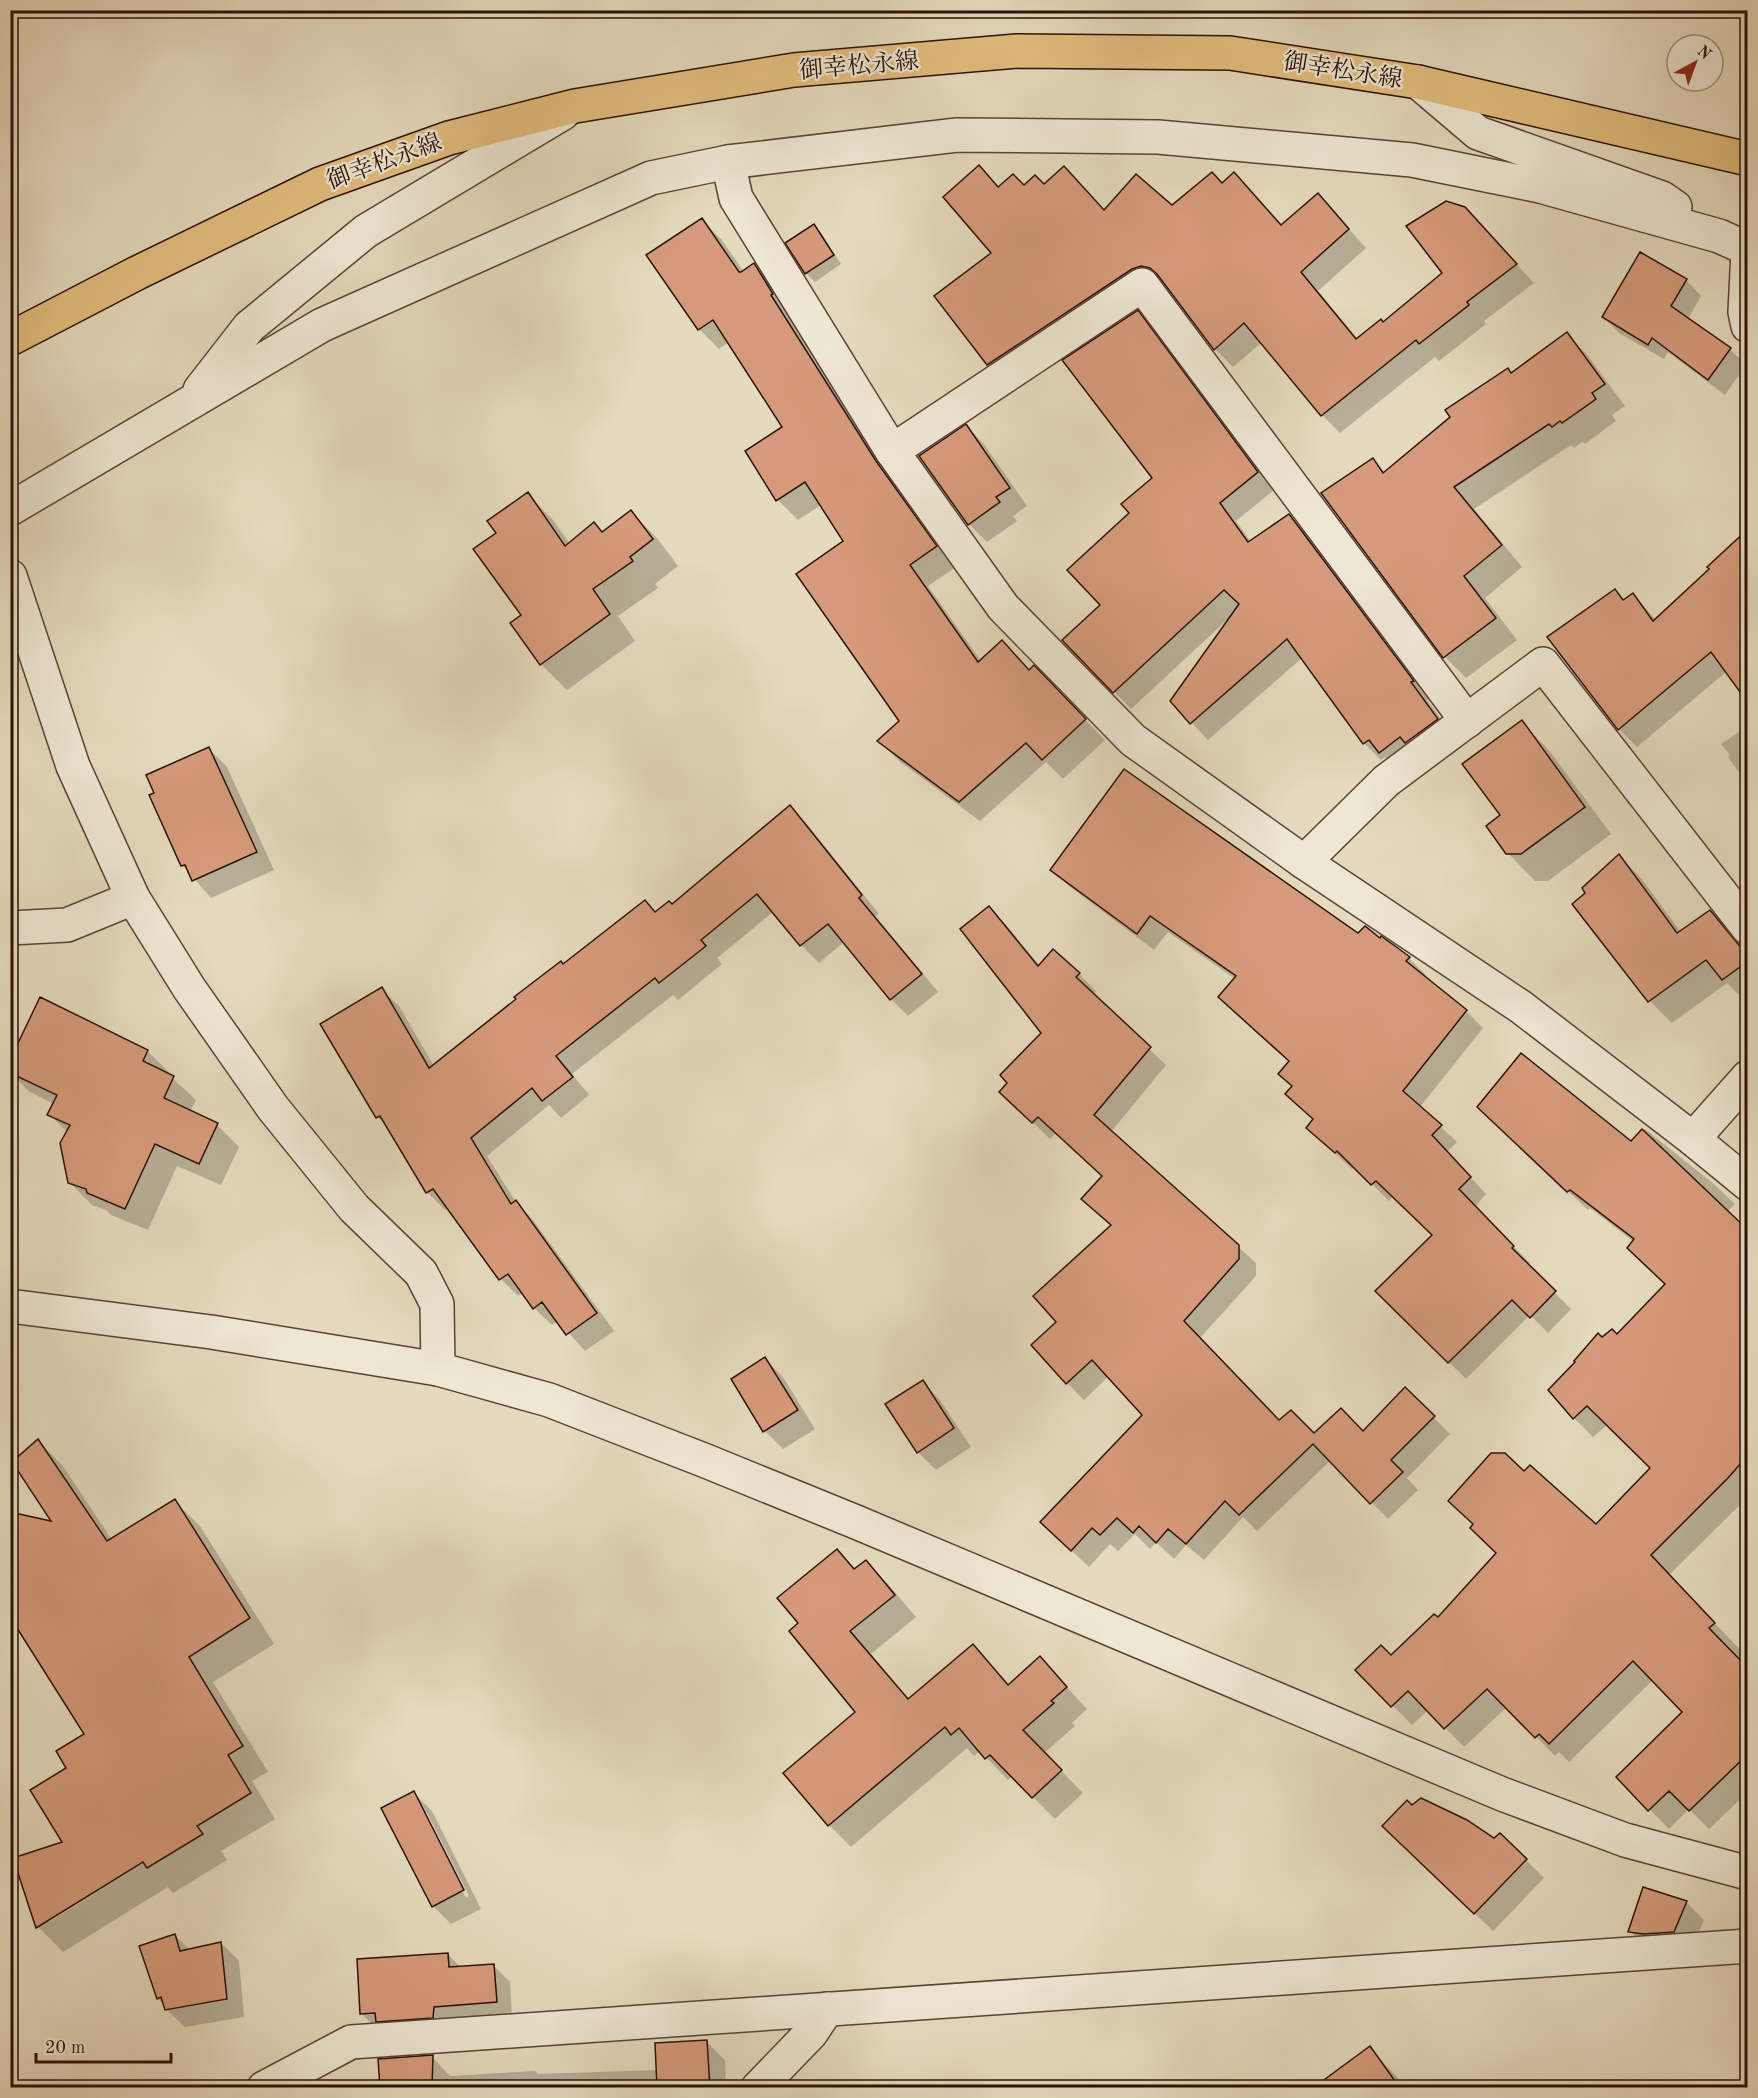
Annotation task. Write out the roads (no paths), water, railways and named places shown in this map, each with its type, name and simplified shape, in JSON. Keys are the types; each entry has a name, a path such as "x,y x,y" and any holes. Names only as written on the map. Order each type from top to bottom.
{"main road":[{"name":"御幸松永線","path":"10,339 137,273 320,184 449,138 575,106 794,70 1017,51 1230,52 1418,82 1748,159"}],"street":[{"path":"1418,82 1478,133 1662,198 1738,245"},
{"path":"188,406 249,327 366,231 575,106"},
{"path":"10,509 322,326 651,178 728,162 957,135 1158,137 1412,160 1540,186 1738,245"},
{"path":"728,162 736,198 892,451 1003,607 1133,740 1304,862 1521,1007 1748,1184"},
{"path":"1738,245 1748,326"},
{"path":"892,451 1142,285 1467,721"},
{"path":"10,576 72,766 133,898 189,988 273,1108 354,1208 421,1273 437,1304 438,1369"},
{"path":"1304,862 1386,781 1543,664 1748,928"},
{"path":"10,928 67,925 133,898"},
{"path":"1693,1139 1748,1077"},
{"path":"10,1306 211,1332 438,1369 549,1400 706,1461 1502,1794 1625,1840 1748,1873"},
{"path":"264,2088 351,2042 1748,1946"},
{"path":"758,2088 811,2033 827,2009"}]}
